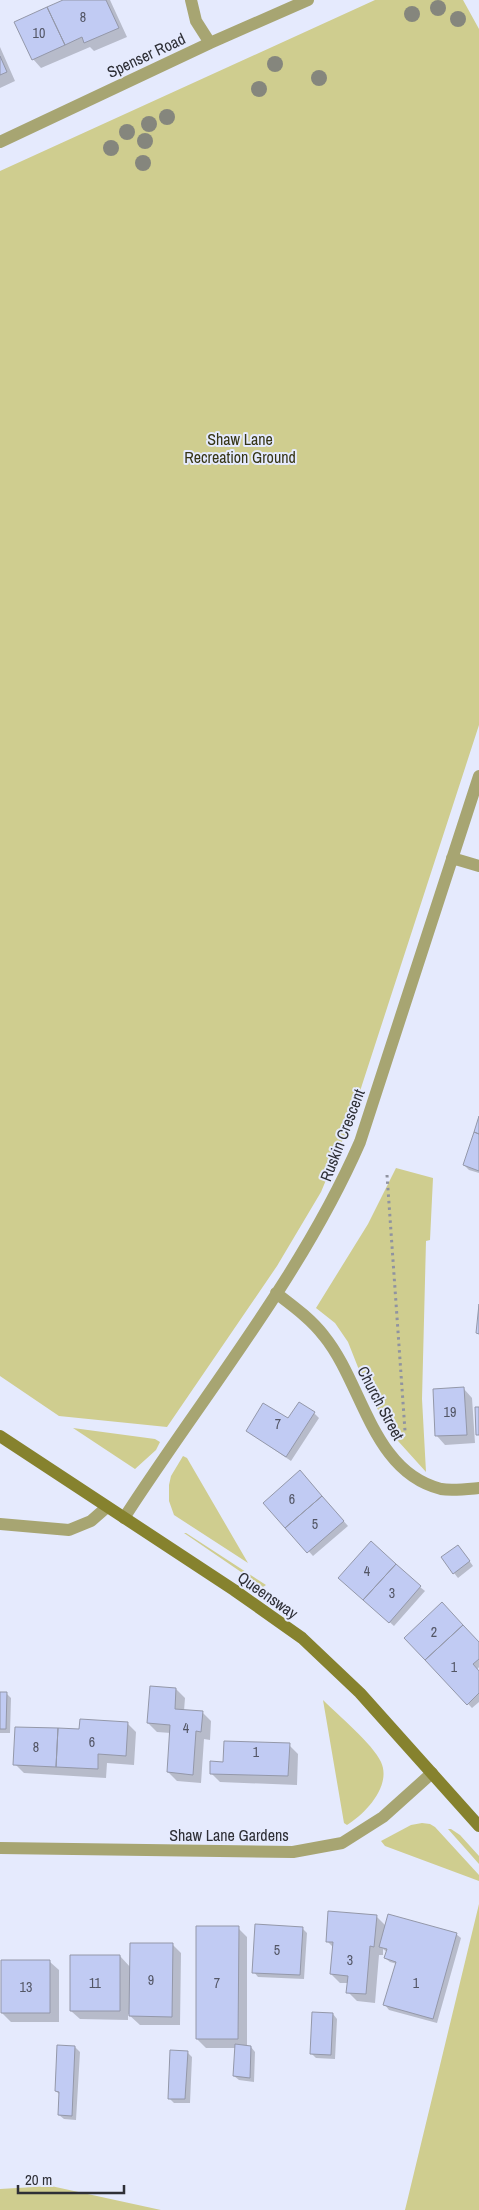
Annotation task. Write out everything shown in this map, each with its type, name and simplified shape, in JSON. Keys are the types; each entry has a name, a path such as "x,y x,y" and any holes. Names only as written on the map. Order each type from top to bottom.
{"street":[{"path":"191,0 196,21 210,43"},
{"name":"Spenser Road","path":"0,142 210,43 308,0"},
{"name":"Ruskin Crescent","path":"124,1518 276,1293 341,1186 360,1142 479,776"},
{"path":"452,858 479,866"},
{"name":"Church Street","path":"276,1293 305,1316 324,1336 350,1376 370,1421 385,1447 408,1474 442,1489 479,1488"},
{"name":"Queensway","path":"0,1436 234,1590 302,1638 360,1693 479,1826"},
{"path":"0,1524 69,1530 91,1522 107,1507"},
{"name":"Shaw Lane Gardens","path":"0,1848 293,1852 342,1843 384,1817 432,1773"}],"path":[{"path":"387,1175 408,1474"}],"green space":[{"name":"Shaw Lane Recreation Ground","path":"375,0 463,0 479,29 479,725 349,1125 321,1192 277,1266 167,1427 59,1416 0,1376 0,171"},
{"path":"396,1168 433,1178 430,1240 426,1241 422,1399 426,1472 389,1431 365,1385 348,1342 335,1323 316,1308 368,1224"},
{"path":"73,1428 155,1439 160,1442 156,1450 135,1469"},
{"path":"183,1456 187,1458 248,1563 174,1515 169,1501 169,1485 171,1476"},
{"path":"184,1533 186,1533 266,1585 263,1587"},
{"path":"323,1700 371,1747 381,1762 383,1771 380,1790 369,1807 347,1825 344,1823"},
{"path":"422,1823 435,1827 479,1875 479,1881 385,1846 381,1841 411,1825"},
{"path":"448,1829 460,1835 479,1856 479,1864"},
{"path":"479,1904 479,2210 405,2210"},
{"path":"51,2186 161,2210 0,2210 0,2189"}],"building":[{"path":"63,0 106,0 119,28 84,43 82,37 65,45 47,7"},
{"path":"47,7 65,45 32,60 14,22"},
{"path":"0,56 7,72 0,75"},
{"path":"479,1116 479,1134 474,1132"},
{"path":"474,1132 479,1134 479,1171 463,1165"},
{"path":"479,1304 479,1334 476,1333"},
{"path":"464,1387 467,1435 435,1436 433,1389"},
{"path":"299,1402 315,1412 286,1457 246,1431 263,1403 288,1418"},
{"path":"475,1407 479,1407 479,1435 476,1435"},
{"path":"300,1470 322,1496 285,1528 263,1503"},
{"path":"322,1496 344,1521 307,1553 285,1528"},
{"path":"371,1541 396,1564 363,1600 338,1578"},
{"path":"458,1545 470,1561 453,1574 441,1557"},
{"path":"396,1564 421,1586 389,1623 363,1600"},
{"path":"442,1602 463,1625 425,1660 404,1638"},
{"path":"463,1625 479,1642 479,1659 473,1664 479,1671 479,1693 467,1705 425,1660"},
{"path":"150,1686 176,1688 175,1709 203,1711 201,1732 196,1731 193,1775 167,1772 170,1725 147,1723"},
{"path":"0,1692 7,1692 6,1729 0,1729"},
{"path":"80,1719 128,1722 126,1756 98,1754 98,1769 56,1767 58,1728 79,1729"},
{"path":"15,1727 58,1728 56,1767 13,1765"},
{"path":"224,1741 290,1743 288,1776 210,1774 210,1761 223,1762"},
{"path":"328,1911 377,1915 374,1947 370,1946 366,1994 346,1993 348,1976 330,1974 333,1942 326,1942"},
{"path":"388,1914 457,1933 433,2019 383,2005 396,1962 384,1958 387,1949 379,1947"},
{"path":"255,1924 303,1927 300,1975 252,1973"},
{"path":"196,1926 239,1926 238,2039 196,2039"},
{"path":"130,1943 173,1943 172,2017 129,2016"},
{"path":"70,1955 120,1955 120,2011 70,2011"},
{"path":"1,1960 50,1960 50,2013 1,2013"},
{"path":"312,2012 333,2013 331,2055 310,2054"},
{"path":"235,2044 251,2046 250,2078 233,2076"},
{"path":"57,2045 75,2046 72,2116 58,2115 59,2092 55,2091"},
{"path":"170,2050 188,2051 185,2099 168,2099"}]}
